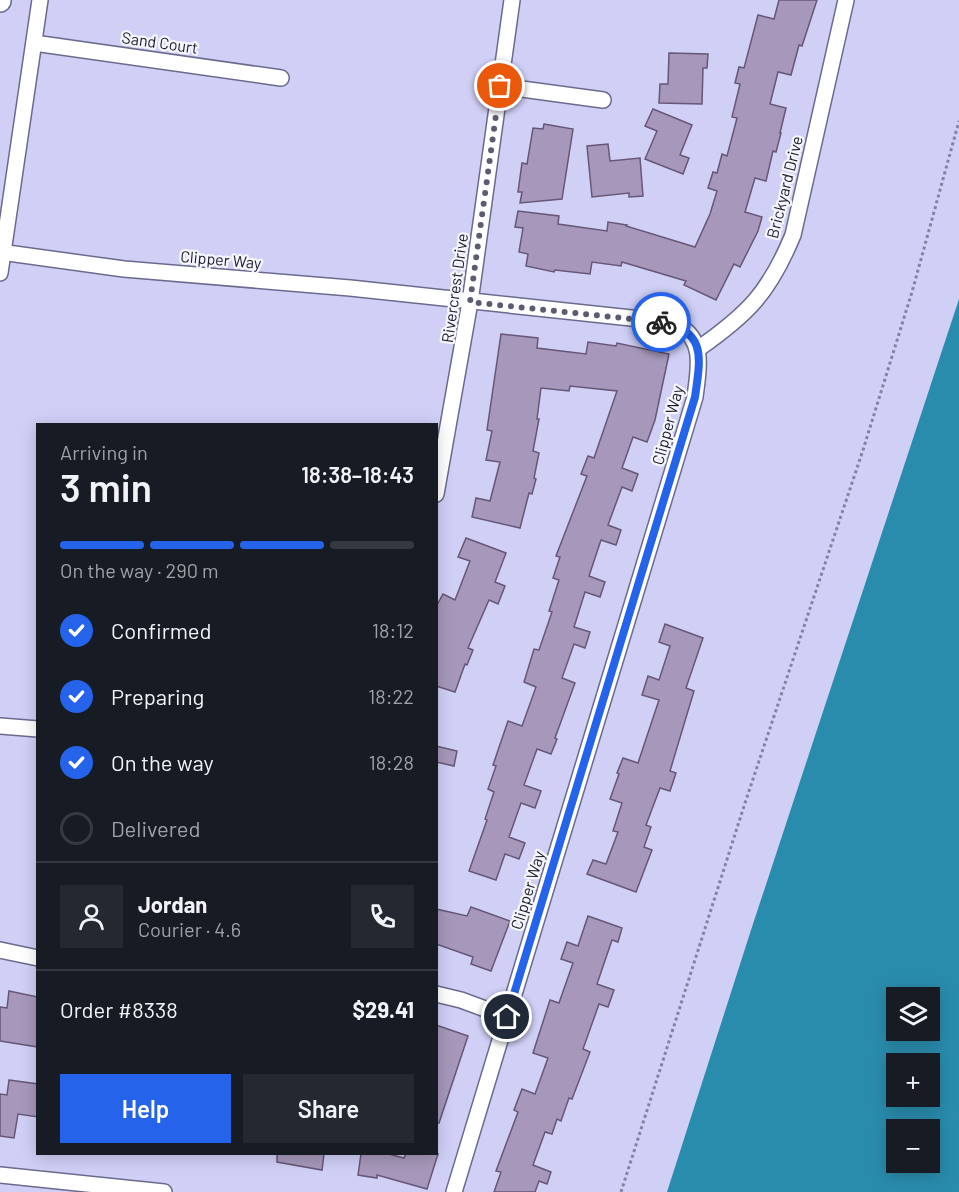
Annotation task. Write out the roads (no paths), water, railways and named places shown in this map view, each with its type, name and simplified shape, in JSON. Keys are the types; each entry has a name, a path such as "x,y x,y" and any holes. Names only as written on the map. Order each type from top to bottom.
{"street":[{"path":"0,273 40,0"},
{"name":"Rivercrest Drive","path":"438,483 470,302 512,0"},
{"name":"Brickyard Drive","path":"698,349 732,325 751,307 768,286 782,263 793,235 846,0"},
{"name":"Sand Court","path":"34,43 281,78"},
{"path":"500,86 603,100"},
{"name":"Clipper Way","path":"2,252 124,269 350,288 650,320 676,325 688,332 698,349 699,370 695,397 454,1192"},
{"path":"0,726 36,729"},
{"path":"0,950 36,958"},
{"path":"438,994 461,1000 507,1017"},
{"path":"0,1175 164,1192"}],"water":[{"path":"959,299 959,1192 667,1192 751,930"}]}
